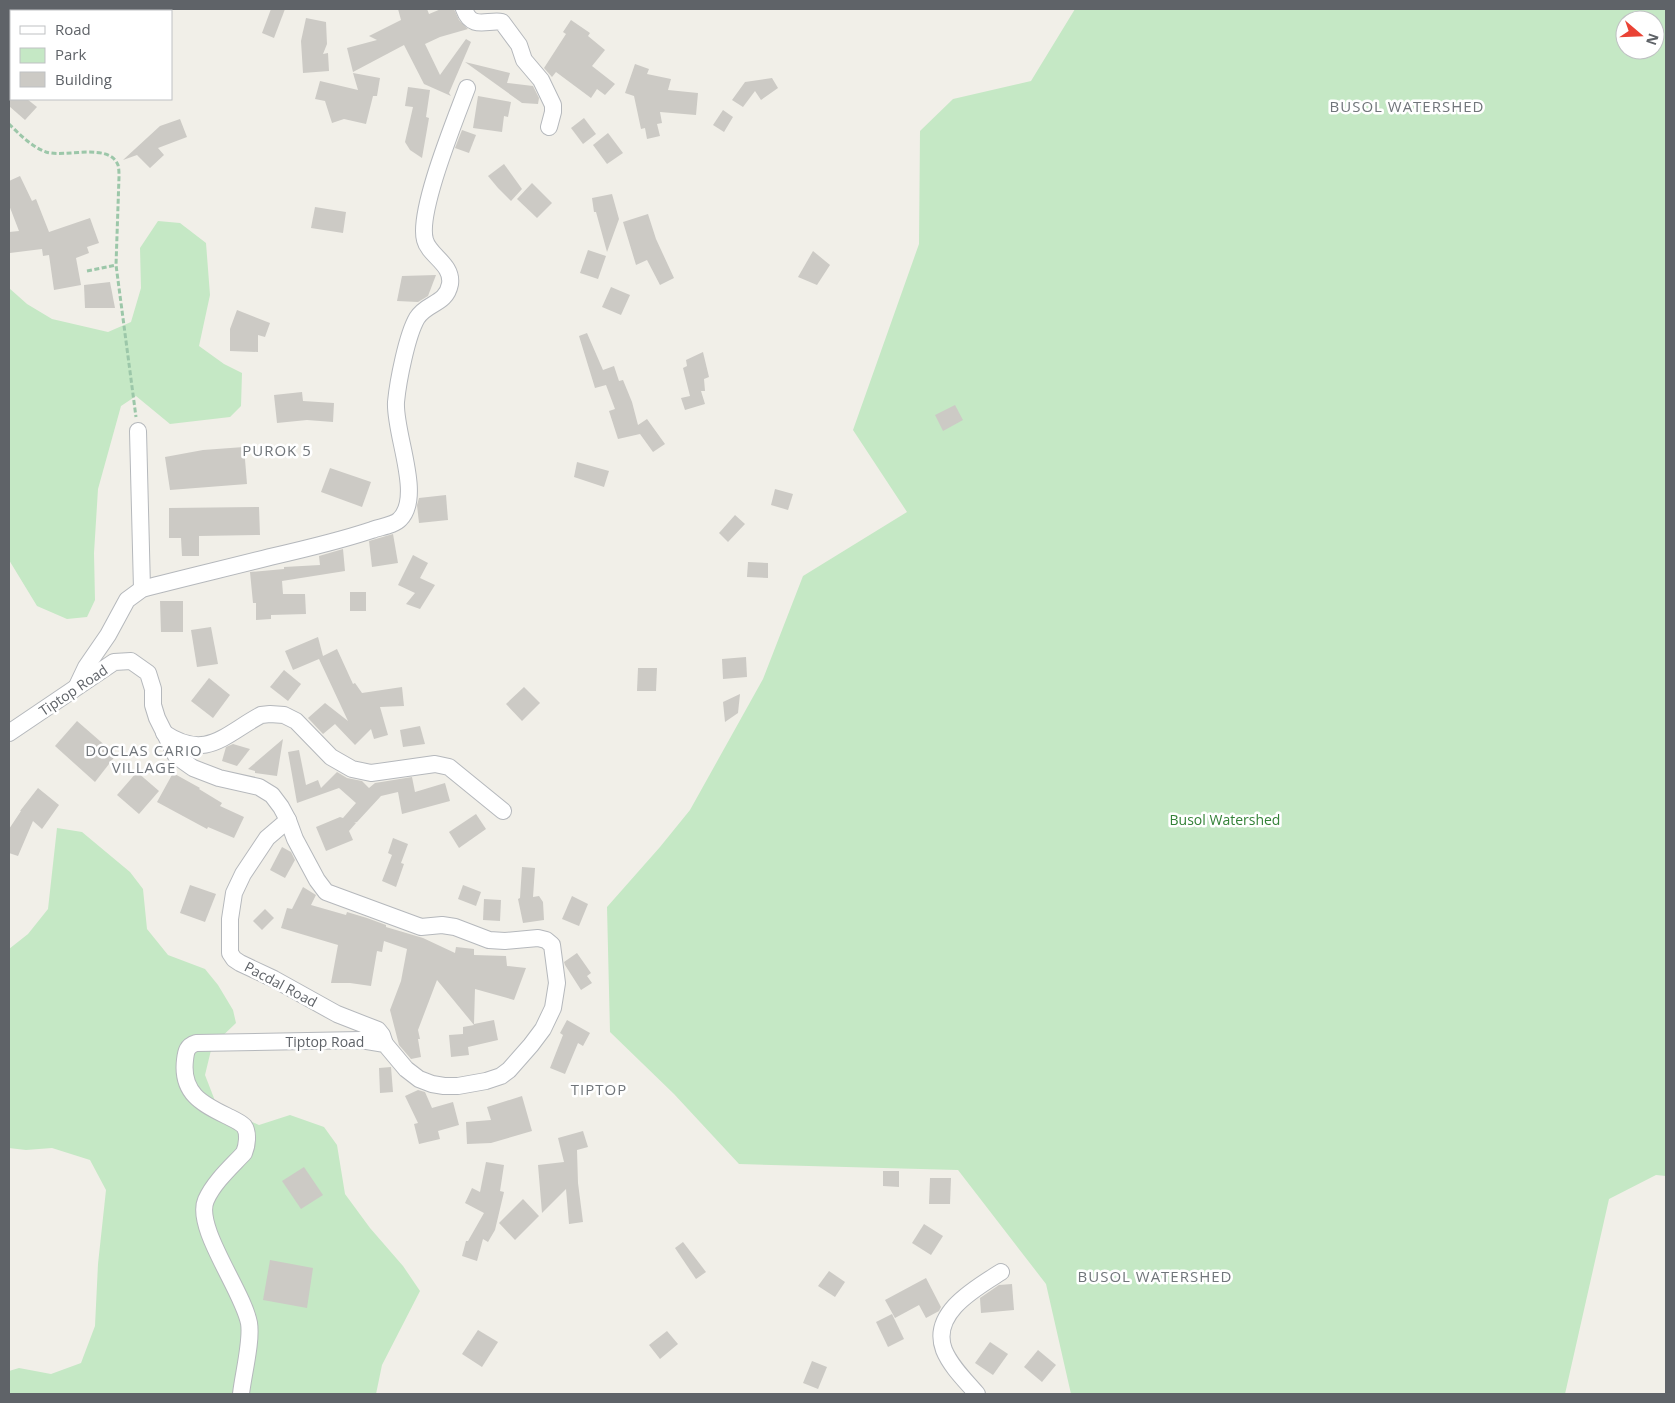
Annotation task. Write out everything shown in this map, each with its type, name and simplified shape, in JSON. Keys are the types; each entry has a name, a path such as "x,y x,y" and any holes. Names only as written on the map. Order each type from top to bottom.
{"street":[{"path":"464,9 466,15 474,21 502,22 520,45 524,60 541,80 553,105 554,112 549,127"},
{"path":"76,688 127,600 142,589 343,540 399,520 406,510 409,503 410,488 397,413 398,390 412,327 422,311 443,299 450,282 447,268 429,249 424,240 424,225 436,173 467,88"},
{"path":"138,431 142,589"},
{"name":"Tiptop Road","path":"9,733 114,662 131,661 148,673 153,689 153,705 156,718 176,756 193,768 219,778 259,788 272,795 281,807 295,839 317,880 326,892 421,927 442,925 455,927 489,940 504,941 538,938 546,940 552,945 557,983 553,1008 543,1029 509,1070 501,1076 486,1081 458,1086 432,1084 419,1079 406,1069 385,1044 361,1040 196,1043 190,1045 186,1050 184,1065 192,1095 206,1106 240,1123 244,1127 246,1134 244,1153 212,1187 203,1209 205,1224 244,1306 249,1324 240,1394"},
{"path":"164,733 175,741 194,746 209,745 261,715 284,715 296,721 331,757 352,769 371,773 436,764 449,767 503,811"},
{"name":"Pacdal Road","path":"288,820 267,838 243,874 234,894 230,919 230,953 234,959 337,1014 378,1030 385,1044"},
{"path":"977,1394 954,1367 944,1351 941,1338 942,1328 946,1318 963,1299 1001,1272"}],"path":[{"path":"9,124 22,136 46,152 100,153 112,157 118,166 116,264 138,431"},
{"path":"87,271 116,264"}],"green space":[{"name":"Busol Watershed","path":"1075,9 1666,9 1666,1176 1656,1175 1609,1199 1565,1394 1071,1394 1046,1284 958,1170 739,1164 674,1094 610,1032 607,907 690,810 763,679 803,576 907,512 853,430 919,244 920,131 953,99 1031,81"},
{"path":"158,221 180,223 206,243 210,295 199,346 224,364 242,373 241,406 230,417 170,424 136,396 121,406 98,489 94,553 95,600 87,617 67,619 37,606 9,560 9,288 27,304 52,319 108,332 131,322 141,288 140,248"},
{"path":"57,828 82,832 130,872 143,889 147,929 168,955 205,969 218,985 233,1010 236,1023 212,1046 205,1075 217,1106 259,1125 290,1115 324,1127 337,1145 345,1194 370,1228 403,1266 420,1291 382,1365 376,1394 9,1394 9,1371 19,1368 51,1374 81,1363 95,1326 98,1264 106,1190 90,1160 52,1148 26,1150 9,1148 9,949 28,934 48,909"}],"building":[{"path":"271,9 285,9 274,38 262,33"},
{"path":"398,9 427,9 429,14 441,9 454,9 459,20 468,29 440,37 425,44 440,75 466,39 471,42 449,93 451,96 424,84 404,45 353,72 347,48 377,40 369,36 401,20"},
{"path":"306,18 326,22 327,44 323,54 328,53 329,71 303,73 301,41"},
{"path":"571,20 590,33 588,36 605,50 592,66 615,84 605,95 597,89 591,98 556,72 552,77 544,68 566,34 563,32"},
{"path":"465,62 510,73 507,83 533,86 539,98 538,104 522,103"},
{"path":"635,64 649,69 647,74 671,79 668,90 698,93 696,115 660,112 662,123 657,124 660,136 647,139 645,128 641,129 634,96 625,93"},
{"path":"353,73 380,78 377,96 373,96 366,124 344,119 332,123 325,101 315,99 320,81 358,90"},
{"path":"772,78 778,88 761,100 755,91 743,107 732,100 745,82"},
{"path":"408,87 430,90 426,117 429,118 422,158 410,150 405,142 413,107 405,106"},
{"path":"478,96 511,102 508,117 504,116 502,132 473,128"},
{"path":"10,99 28,100 37,107 25,120 9,106"},
{"path":"723,110 733,117 724,132 713,125"},
{"path":"584,118 596,134 583,144 571,128"},
{"path":"180,119 187,137 158,148 164,155 150,168 137,155 123,160 160,126"},
{"path":"462,130 476,135 469,153 455,148"},
{"path":"608,133 623,153 607,164 593,145"},
{"path":"504,164 522,189 511,201 488,176"},
{"path":"20,176 32,201 36,199 49,232 90,218 99,243 87,247 89,253 76,258 81,285 54,290 49,255 43,256 42,249 10,253 9,232 19,231 9,205 9,181"},
{"path":"532,183 552,203 537,218 517,199"},
{"path":"612,194 619,219 607,252 596,212 594,212 592,198"},
{"path":"315,207 346,212 343,233 311,228"},
{"path":"648,214 656,239 674,278 660,285 647,260 636,265 623,222"},
{"path":"588,250 606,256 598,279 580,273"},
{"path":"813,251 830,265 817,285 798,277"},
{"path":"436,275 428,296 418,302 397,301 402,276"},
{"path":"110,282 115,308 85,308 84,285"},
{"path":"611,287 630,295 621,315 602,307"},
{"path":"237,310 270,323 265,337 258,335 258,352 230,351 230,329"},
{"path":"587,333 603,370 614,366 619,381 623,380 632,402 638,425 647,419 665,444 653,452 640,434 618,439 609,411 615,409 606,385 595,388 579,336"},
{"path":"703,352 709,377 704,379 705,391 701,391 705,404 685,410 681,398 690,396 683,368 687,366 686,360"},
{"path":"302,392 303,401 334,403 333,422 307,420 277,423 274,395"},
{"path":"955,405 963,420 943,431 935,415"},
{"path":"244,447 247,484 170,490 165,457 203,450"},
{"path":"577,462 609,471 604,487 574,477"},
{"path":"330,468 371,482 362,507 321,492"},
{"path":"775,489 793,494 788,510 771,505"},
{"path":"446,495 448,520 419,523 417,505 419,498"},
{"path":"259,507 260,535 199,536 199,556 182,556 181,538 169,538 169,508"},
{"path":"735,515 745,524 728,542 719,533"},
{"path":"393,534 398,563 372,567 369,541"},
{"path":"343,549 345,571 282,581 283,594 305,594 306,614 271,615 271,619 256,620 256,603 253,603 250,572 284,569 284,567 320,565 319,556"},
{"path":"413,555 428,563 420,578 435,585 420,609 406,604 415,593 398,585"},
{"path":"748,562 768,563 768,578 747,577"},
{"path":"350,592 366,592 366,611 350,611"},
{"path":"160,601 183,601 183,632 161,632"},
{"path":"211,627 218,664 197,667 191,630"},
{"path":"318,637 323,656 337,649 353,684 355,683 362,693 402,687 404,706 380,707 388,735 374,739 371,729 355,745 335,724 323,734 308,718 325,703 348,721 319,659 293,670 285,651"},
{"path":"746,657 747,677 723,679 722,659"},
{"path":"638,668 657,668 656,691 637,691"},
{"path":"284,670 301,684 288,701 270,687"},
{"path":"209,678 230,695 213,718 191,701"},
{"path":"524,687 540,703 522,721 506,704"},
{"path":"740,694 738,713 725,722 723,702"},
{"path":"77,721 116,755 95,782 55,746"},
{"path":"420,726 425,744 403,747 400,730"},
{"path":"283,739 277,776 255,773 255,771 248,769"},
{"path":"233,744 250,749 237,766 222,761 226,747"},
{"path":"299,750 306,785 318,780 321,788 337,772 347,778 362,781 369,788 375,783 412,777 415,792 445,783 450,801 402,814 398,792 381,796 354,823 356,823 349,831 353,840 326,851 316,827 340,817 343,818 356,803 339,788 297,803 288,752"},
{"path":"137,772 159,791 139,814 117,795"},
{"path":"173,773 222,803 220,806 244,817 234,838 208,827 207,829 157,802"},
{"path":"38,788 59,805 42,829 33,821 18,856 9,853 9,829"},
{"path":"476,814 486,829 459,848 449,832"},
{"path":"393,838 408,844 401,863 404,864 396,887 382,881 392,855 388,853"},
{"path":"282,847 291,852 295,860 285,878 270,870"},
{"path":"522,867 535,868 533,897 539,896 543,902 544,920 523,923 518,899 520,898"},
{"path":"190,885 216,894 205,922 180,913"},
{"path":"463,885 481,892 476,906 458,899"},
{"path":"303,887 316,895 311,905 346,915 347,912 367,918 386,925 386,927 423,938 455,953 456,947 474,949 474,955 506,956 507,966 526,968 514,1000 475,989 474,1024 494,1020 498,1040 468,1047 469,1055 451,1057 449,1035 463,1034 463,1027 474,1025 437,980 418,1030 421,1057 411,1059 399,1045 390,1010 401,981 407,949 384,941 382,952 377,951 371,986 331,983 338,945 281,928 287,908 292,909"},
{"path":"572,896 588,904 579,926 562,919"},
{"path":"484,899 501,900 500,921 483,920"},
{"path":"265,909 274,918 262,930 253,921"},
{"path":"577,953 591,973 587,976 592,983 581,990 564,962"},
{"path":"567,1020 590,1033 583,1046 578,1043 565,1074 550,1068 563,1035 560,1033"},
{"path":"391,1067 393,1092 380,1093 379,1068"},
{"path":"418,1090 425,1092 432,1108 453,1102 459,1125 438,1131 440,1139 419,1144 414,1124 418,1123 405,1096"},
{"path":"522,1096 532,1131 491,1143 467,1144 466,1122 491,1120 487,1107"},
{"path":"583,1131 588,1147 577,1150 578,1183 583,1222 569,1224 566,1189 542,1213 538,1165 564,1162 558,1138"},
{"path":"486,1162 504,1165 500,1191 504,1192 495,1230 488,1242 483,1239 477,1261 462,1256 466,1241 468,1241 484,1213 465,1203 472,1188 480,1192"},
{"path":"304,1167 323,1195 301,1209 282,1181"},
{"path":"883,1171 899,1171 899,1187 883,1186"},
{"path":"930,1178 951,1178 950,1204 929,1204"},
{"path":"523,1199 539,1216 515,1240 499,1223"},
{"path":"924,1224 943,1236 931,1255 912,1243"},
{"path":"683,1242 706,1272 696,1279 675,1248"},
{"path":"270,1260 313,1268 307,1308 263,1300"},
{"path":"829,1271 845,1282 835,1297 818,1286"},
{"path":"926,1278 941,1307 939,1311 926,1318 919,1305 895,1318 885,1300"},
{"path":"1012,1284 1014,1310 981,1313 980,1298 999,1285"},
{"path":"892,1314 904,1339 888,1347 876,1322"},
{"path":"478,1330 498,1342 482,1367 462,1354"},
{"path":"667,1331 678,1344 660,1359 649,1345"},
{"path":"990,1342 1008,1354 993,1375 975,1363"},
{"path":"1038,1350 1056,1365 1042,1382 1024,1367"},
{"path":"812,1361 827,1367 818,1389 803,1383"}],"district":[{"name":"BUSOL WATERSHED","path":"1407,106"},
{"name":"PUROK 5","path":"277,450"},
{"name":"DOCLAS CARIO VILLAGE","path":"144,758"},
{"name":"TIPTOP","path":"599,1089"},
{"name":"BUSOL WATERSHED","path":"1155,1276"}]}
